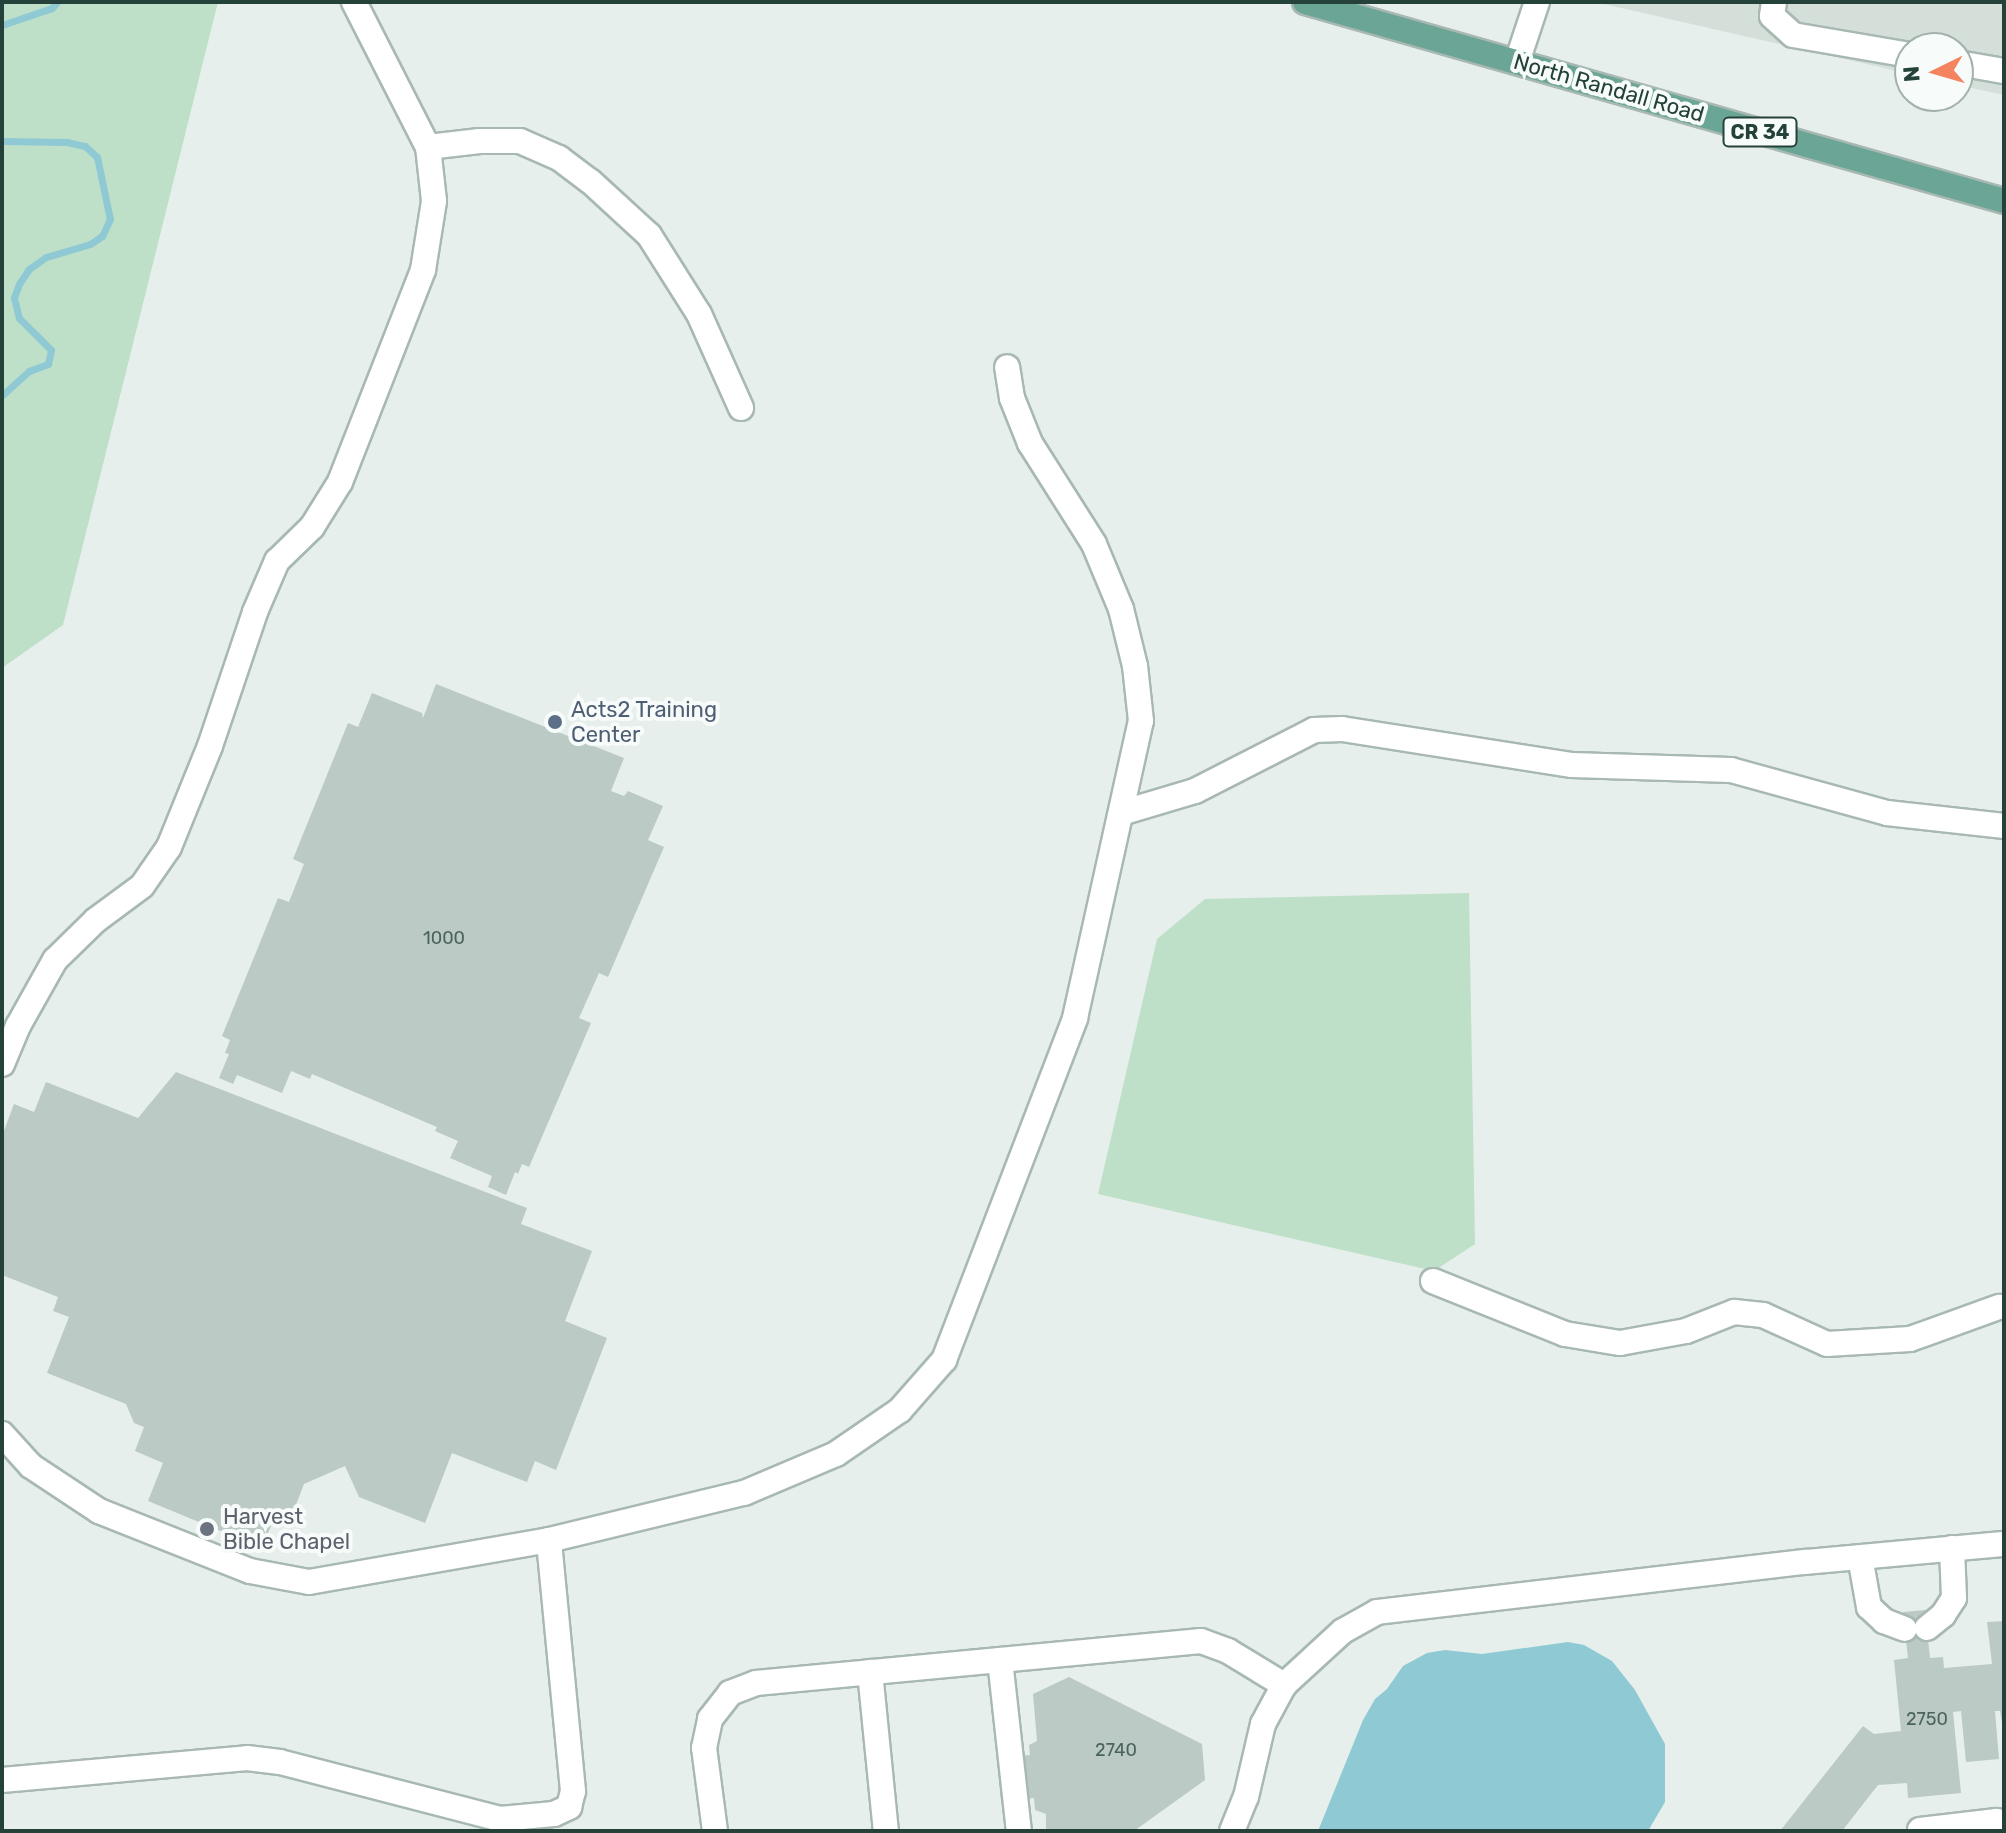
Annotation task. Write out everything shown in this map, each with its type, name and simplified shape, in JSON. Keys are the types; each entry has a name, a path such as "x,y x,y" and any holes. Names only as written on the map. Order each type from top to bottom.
{"main road":[{"name":"North Randall Road","path":"1305,2 2004,201"}],"street":[{"path":"2,1064 18,1026 55,960 96,920 142,886 169,847 210,746 255,612 277,561 312,527 340,482 423,270 434,201 428,147 354,2"},
{"path":"1517,62 1537,2"},
{"path":"1774,2 1772,16 1793,35 1894,52"},
{"path":"1974,66 2004,71"},
{"path":"428,147 520,141 559,158 590,181 649,235 699,314 741,408"},
{"path":"2,1434 31,1466 99,1511 250,1571 309,1582 549,1540 744,1493 836,1454 900,1410 944,1360 1075,1018 1141,721 1135,666 1121,609 1094,544 1030,443 1012,398 1007,367"},
{"path":"1121,813 1195,791 1314,730 1342,729 1572,765 1731,770 1887,813 2004,826"},
{"path":"1433,1281 1565,1334 1620,1343 1686,1331 1734,1312 1763,1315 1827,1344 1910,1339 2002,1309"},
{"path":"2,1780 247,1758 280,1762 500,1819 554,1814 569,1807 573,1791 549,1540"},
{"path":"1232,1831 1246,1797 1263,1724 1284,1685 1343,1631 1377,1612 1860,1557 2004,1544"},
{"path":"1860,1557 1869,1607 1878,1617 1916,1629 1943,1615 1954,1598 1952,1548"},
{"path":"715,1831 704,1748 710,1719 730,1693 756,1683 1201,1641 1228,1651 1284,1685"},
{"path":"1000,1660 1019,1831"},
{"path":"870,1672 886,1831"},
{"path":"1920,1830 1996,1821 2004,1823"}],"shaded area":[{"path":"1595,2 2004,2 2004,95 1974,88 1974,32 1894,32 1894,70"}],"green space":[{"path":"2,2 218,2 63,625 2,668"},
{"path":"1469,893 1475,1244 1434,1271 1098,1194 1157,939 1205,899"}],"water":[{"path":"1568,1642 1584,1645 1612,1661 1635,1690 1665,1744 1665,1802 1648,1831 1318,1831 1363,1720 1375,1699 1387,1689 1403,1666 1427,1653 1445,1650 1482,1654"}],"building":[{"path":"436,684 624,758 611,791 624,796 628,791 663,806 648,840 664,847 608,977 599,973 579,1018 591,1023 529,1167 522,1164 518,1174 515,1172 506,1195 488,1187 492,1176 450,1158 458,1141 435,1131 437,1127 312,1074 310,1079 291,1071 282,1093 237,1075 233,1084 219,1078 229,1054 225,1053 230,1040 222,1036 278,898 289,902 304,864 293,859 348,723 358,727 372,693 422,713 423,718"},
{"path":"176,1072 527,1208 521,1224 592,1251 565,1321 607,1338 556,1470 535,1461 527,1482 452,1453 425,1523 359,1497 345,1466 304,1484 292,1515 278,1509 262,1548 148,1501 163,1463 135,1451 144,1427 134,1423 126,1404 47,1373 69,1317 53,1311 58,1297 2,1275 2,1136 14,1104 34,1112 46,1082 138,1118"},
{"path":"1925,1610 1930,1658 1943,1657 1944,1668 1992,1664 1987,1622 2004,1621 2004,1734 2000,1711 1995,1711 1999,1759 1966,1762 1961,1711 1953,1712 1961,1793 1908,1798 1907,1783 1878,1785 1842,1831 1780,1831 1863,1726 1874,1734 1901,1731 1894,1660 1908,1658 1903,1612"},
{"path":"1069,1677 1202,1744 1205,1780 1134,1831 1046,1831 1046,1814 1035,1810 1034,1798 1001,1801 997,1758 1030,1755 1029,1745 1037,1741 1033,1694"}],"waterway":[{"path":"2,25 52,8 57,2"},
{"path":"2,141 67,142 85,146 97,157 110,219 102,236 90,244 46,257 29,269 19,284 14,298 19,318 51,350 48,364 29,371 2,395"}],"place":[{"name":"Acts2 Training Center","path":"555,722"},
{"name":"Harvest Bible Chapel","path":"207,1529"}]}
